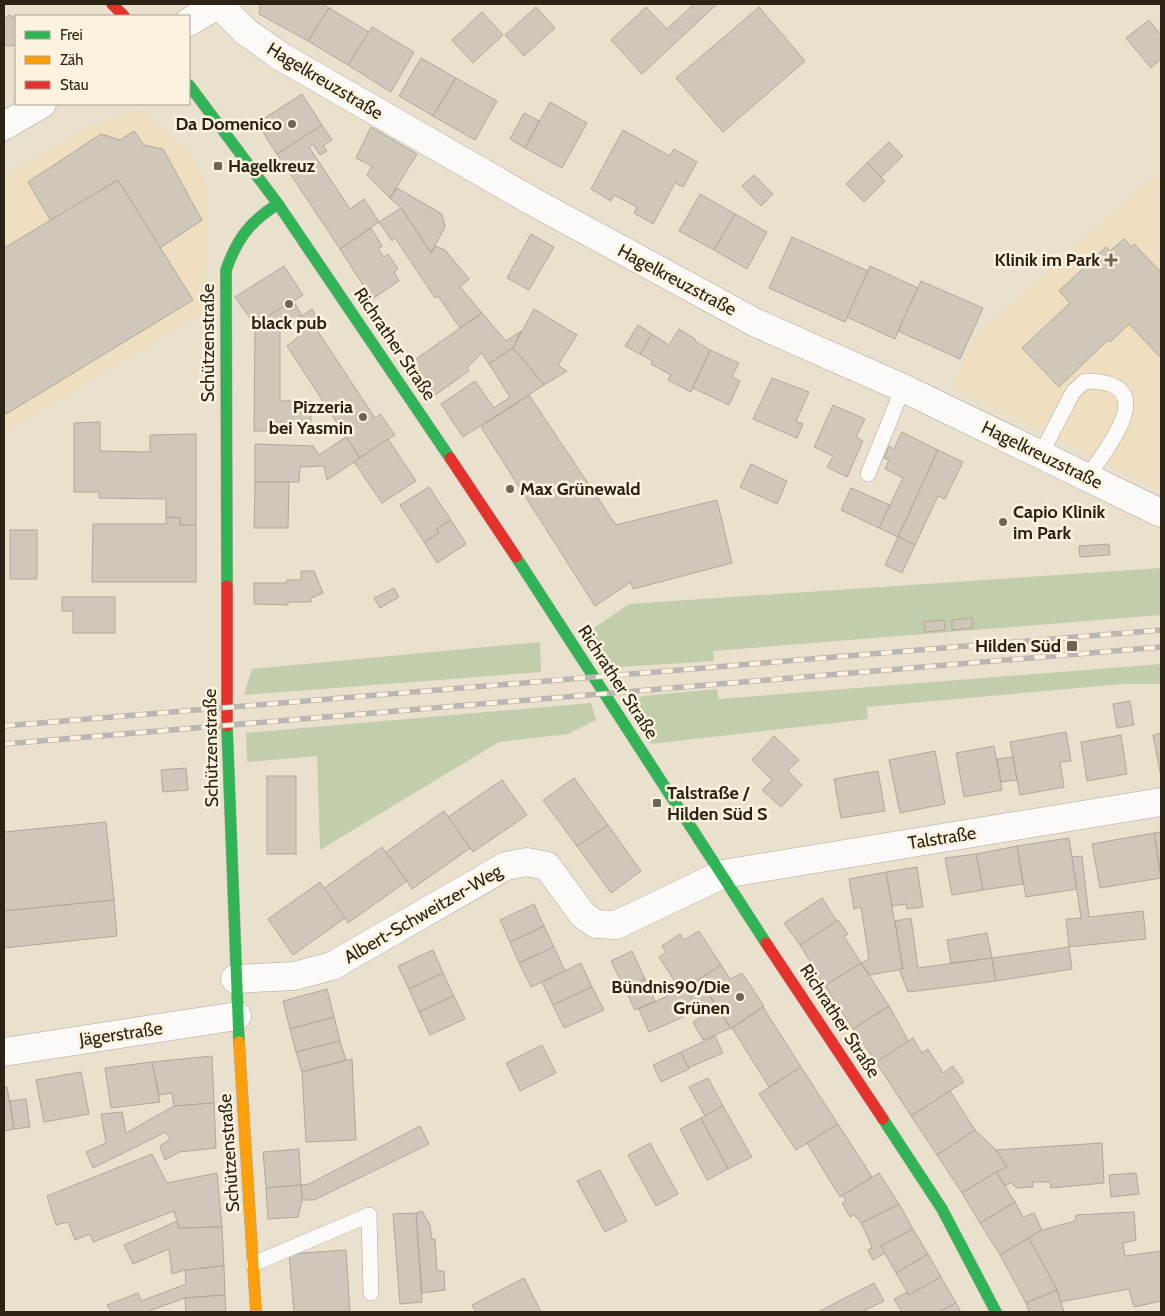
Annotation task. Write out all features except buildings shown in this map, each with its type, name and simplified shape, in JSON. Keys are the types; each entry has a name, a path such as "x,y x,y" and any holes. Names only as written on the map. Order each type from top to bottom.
{"main road":[{"path":"112,4 123,15"},
{"name":"Richrather Straße","path":"190,86 278,204 421,413 942,1209 996,1312"},
{"name":"Schützenstraße","path":"256,1312 235,979 226,687 226,270 234,246 252,220 278,204"}],"street":[{"path":"190,21 219,4"},
{"name":"Hagelkreuzstraße","path":"219,4 245,31 280,56 530,200 756,323 903,388 1161,513"},
{"path":"4,126 40,105"},
{"name":"Talstraße","path":"723,874 1161,802"},
{"name":"Albert-Schweitzer-Weg","path":"235,979 294,976 332,966 506,866 527,862 547,866 583,915 596,924 616,925 723,874"},
{"name":"Jägerstraße","path":"4,1052 237,1016"}],"lane":[{"path":"1042,454 1073,392 1085,381 1104,381 1119,388 1126,403 1125,418 1088,477"},
{"path":"868,474 903,388"},
{"path":"253,1264 369,1215 371,1293"}],"shaded area":[{"path":"139,110 191,154 208,189 208,310 4,433 4,176 84,129"},
{"name":"Klinik im Park","path":"1153,175 1161,183 1161,490 952,387 975,337"}],"green space":[{"path":"1161,568 1161,615 713,651 714,661 604,668 584,635 629,604"},
{"path":"540,642 541,672 244,695 252,669"},
{"path":"1161,664 1161,684 1123,684 867,707 868,719 651,744 622,698 717,689 719,699"},
{"path":"591,703 596,720 568,734 499,742 320,850 317,756 247,762 246,733"}],"railway":[{"path":"4,726 1161,630"},
{"path":"4,744 1161,647"}],"traffic: fast":[{"path":"190,86 278,204 450,458"},
{"path":"227,586 226,270 240,240 252,224 278,204"},
{"path":"516,557 766,943"},
{"path":"227,726 239,1042"},
{"path":"883,1119 942,1209 996,1312"}],"traffic: slow":[{"path":"239,1042 256,1312"}],"traffic: jam":[{"path":"112,4 123,15"},
{"path":"450,458 516,557"},
{"path":"227,586 227,726"},
{"path":"766,943 883,1119"}],"place":[{"name":"Da Domenico","path":"292,124"},
{"name":"Hagelkreuz","path":"218,166"},
{"name":"Klinik im Park","path":"1111,260"},
{"name":"black pub","path":"289,304"},
{"name":"Pizzeria bei Yasmin","path":"363,417"},
{"name":"Max Grünewald","path":"510,489"},
{"name":"Capio Klinik im Park","path":"1003,522"},
{"name":"Hilden Süd","path":"1072,646"},
{"name":"Talstraße / Hilden Süd S","path":"657,803"},
{"name":"Bündnis90/Die Grünen","path":"740,997"}]}
